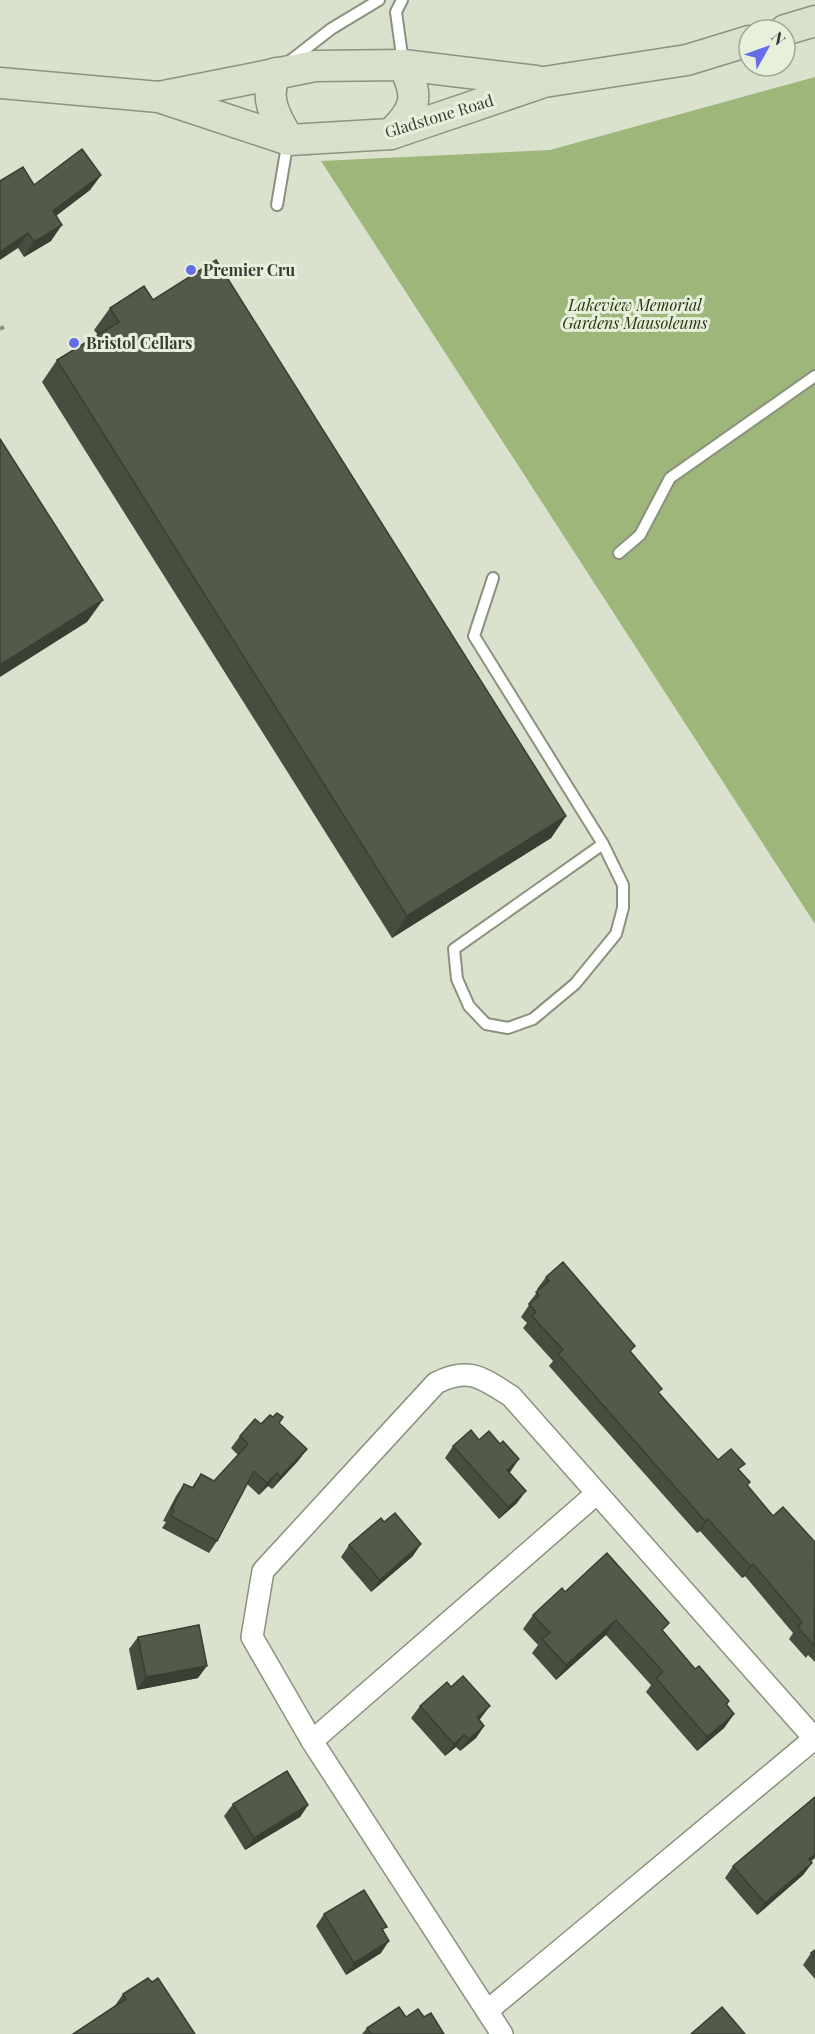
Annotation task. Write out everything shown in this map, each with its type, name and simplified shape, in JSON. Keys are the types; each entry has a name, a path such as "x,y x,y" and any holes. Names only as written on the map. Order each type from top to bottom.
{"main road":[{"path":"797,26 815,21"},
{"name":"Gladstone Road","path":"0,83 159,97 289,140 391,134 544,82 687,60 737,45"},
{"name":"Gladstone Road","path":"159,97 315,66 403,65 544,82"},
{"path":"391,134 406,119 412,106 414,94 412,81 403,65"},
{"path":"276,73 269,94 272,110 289,140"}],"street":[{"path":"487,2011 815,1738 511,1396 482,1378 455,1373 436,1383 262,1571 252,1637 312,1741 487,2011 502,2034"},
{"path":"312,1741 596,1494"}],"lane":[{"path":"276,73 331,29 379,0"},
{"path":"402,0 396,12 403,65"},
{"path":"277,205 289,140"},
{"path":"618,553 640,535 670,477 815,376"},
{"path":"493,578 474,636 603,844 623,885 623,908 616,934 576,984 533,1019 508,1028 486,1024 469,1006 457,979 454,950 603,844"}],"path":[{"path":"0,329 5,326"}],"green space":[{"name":"Lakeview Memorial Gardens Mausoleums","path":"815,77 815,924 321,161 550,150"}],"building":[{"path":"82,149 101,175 53,211 62,225 34,242 28,233 0,252 0,181 23,167 34,185"},
{"path":"216,260 566,816 407,916 57,360 119,322 110,308 144,286 153,300"},
{"path":"0,439 103,600 0,665"},
{"path":"563,1262 635,1346 630,1351 662,1389 658,1392 718,1460 731,1449 745,1464 738,1469 750,1482 747,1485 773,1516 783,1507 815,1542 814,1646 798,1627 802,1622 753,1564 750,1566 708,1519 705,1521 558,1354 563,1350 532,1316 536,1312 529,1304 539,1296 536,1292 549,1281 546,1277"},
{"path":"277,1413 283,1417 279,1423 307,1449 280,1477 277,1473 267,1483 254,1471 217,1541 171,1516 184,1484 193,1488 201,1474 214,1481 248,1444 240,1436 255,1419 261,1424 270,1415 273,1417"},
{"path":"471,1430 479,1440 489,1431 500,1444 503,1441 519,1459 507,1470 526,1491 508,1507 453,1446"},
{"path":"395,1513 421,1544 380,1580 349,1545 381,1518 384,1522"},
{"path":"607,1553 669,1623 662,1630 695,1669 699,1666 729,1701 726,1704 734,1714 707,1737 656,1678 663,1672 616,1620 566,1665 542,1639 550,1633 533,1615 562,1588 565,1592"},
{"path":"199,1625 207,1666 146,1677 138,1637"},
{"path":"463,1676 490,1706 477,1717 484,1726 469,1739 464,1735 454,1744 420,1706 447,1682 451,1687"},
{"path":"287,1771 308,1805 254,1838 233,1804"},
{"path":"815,1797 815,1854 809,1859 812,1863 765,1903 733,1866"},
{"path":"364,1890 387,1927 382,1929 389,1941 354,1963 324,1914"},
{"path":"148,1978 152,1982 158,1978 195,2034 73,2034 126,1999 123,1994"},
{"path":"399,2007 406,2017 418,2009 424,2017 431,2013 444,2034 371,2034 367,2028"},
{"path":"722,2007 745,2034 691,2034"}],"place":[{"name":"Premier Cru","path":"191,270"},
{"name":"Bristol Cellars","path":"74,343"}]}
